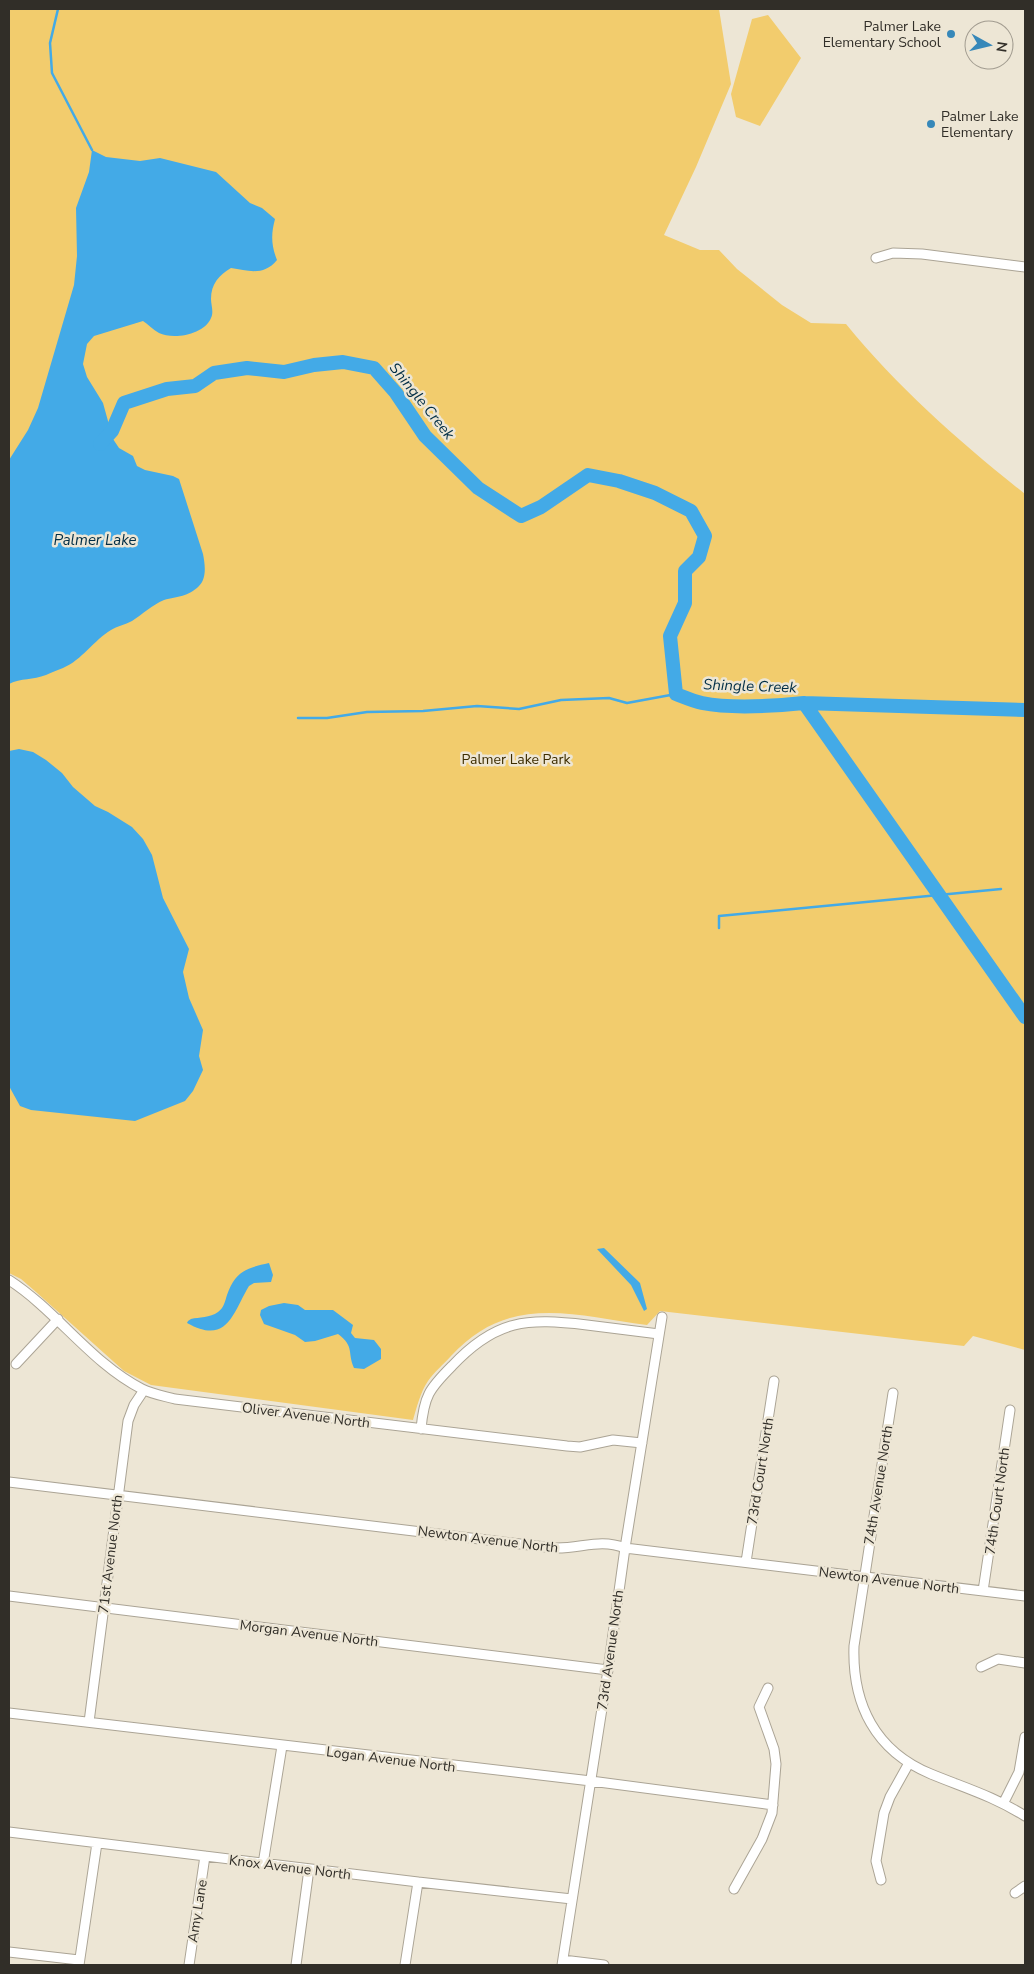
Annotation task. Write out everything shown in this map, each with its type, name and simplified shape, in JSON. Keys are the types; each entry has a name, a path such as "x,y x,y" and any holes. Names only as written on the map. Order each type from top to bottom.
{"street":[{"path":"876,258 893,253 922,254 1025,267"},
{"name":"Oliver Avenue North","path":"9,1280 58,1319 113,1371 144,1390 175,1399 580,1447 613,1440 642,1442"},
{"name":"73rd Avenue North","path":"562,1963 662,1317"},
{"path":"16,1364 58,1319"},
{"path":"421,1428 422,1411 430,1389 463,1354 478,1341 496,1331 535,1321 659,1334"},
{"name":"73rd Court North","path":"746,1562 774,1381"},
{"name":"71st Avenue North","path":"90,1722 117,1495 128,1421 134,1405 144,1390"},
{"name":"74th Avenue North","path":"893,1394 854,1646 856,1686 861,1705 881,1739 909,1763 930,1774 1004,1802 1025,1816"},
{"name":"74th Court North","path":"983,1592 1010,1410"},
{"name":"Newton Avenue North","path":"9,1482 554,1548 602,1542 613,1543 625,1548 1025,1596"},
{"name":"Morgan Avenue North","path":"9,1596 608,1670"},
{"path":"981,1667 998,1659 1025,1663"},
{"path":"734,1889 762,1839 768,1826 773,1806 776,1764 774,1749 759,1707 768,1688"},
{"name":"Logan Avenue North","path":"9,1713 591,1782 773,1806"},
{"path":"1004,1802 1019,1772 1025,1737"},
{"path":"263,1864 282,1746"},
{"path":"880,1880 876,1861 884,1813 890,1797 909,1763"},
{"name":"Knox Avenue North","path":"9,1832 263,1864 572,1899"},
{"path":"9,1952 79,1963 96,1843"},
{"name":"Amy Lane","path":"189,1965 206,1856"},
{"path":"296,1965 309,1869"},
{"path":"404,1965 418,1882"},
{"path":"1015,1893 1025,1886"},
{"path":"562,1963 604,1965"}],"green space":[{"name":"Palmer Lake Park","path":"9,9 719,9 731,84 696,167 664,235 700,250 719,250 737,269 782,305 811,323 846,324 866,348 931,414 1025,494 1025,1350 973,1336 964,1346 660,1311 647,1325 567,1314 543,1313 519,1316 496,1323 473,1336 428,1381 421,1395 413,1420 151,1385 124,1371 21,1279 9,1273"},
{"path":"768,15 801,58 760,126 736,117 731,94 752,19"}],"water":[{"name":"Palmer Lake","path":"92,150 106,157 140,161 160,158 216,172 250,203 262,208 275,219 272,240 277,260 267,268 256,271 231,268 216,280 211,294 211,318 207,324 195,332 180,336 165,335 157,332 143,321 94,336 87,344 83,364 87,377 103,403 113,439 119,448 133,456 137,466 179,479 203,554 204,575 202,583 195,590 164,600 132,621 116,627 63,668 41,677 9,684 9,460 28,430 38,408 74,285 77,256 76,208 89,172"},
{"path":"19,749 33,752 46,760 95,806 132,827 143,839 152,855 163,898 189,949 183,972 189,998 203,1030 199,1056 203,1070 193,1091 185,1101 135,1121 31,1110 20,1106 9,1086 9,751"},
{"path":"604,1248 640,1283 647,1309 644,1311 631,1285 597,1249"},
{"path":"269,1263 273,1275 271,1282 254,1283 249,1286 227,1323 212,1331 187,1323 191,1319 218,1312 223,1306 230,1287 242,1272"},
{"path":"284,1303 298,1305 305,1310 333,1310 353,1325 351,1333 355,1338 374,1340 381,1349 381,1359 364,1369 354,1368 349,1346 338,1334 305,1342 295,1335 264,1324 260,1315 261,1310"}],"waterway":[{"path":"58,9 50,43 52,73 92,150"},
{"name":"Shingle Creek","path":"100,444 112,431 124,403 167,389 195,386 214,373 247,368 284,372 314,365 343,362 374,368 396,393 425,436 478,488 521,516 541,507 588,475 619,481 655,493 691,511 705,536 699,557 685,571 685,603 670,636 676,694 702,703 726,706 766,706 804,703 1025,710"},
{"path":"298,718 327,718 367,712 423,711 477,706 519,709 561,700 609,698 627,703 676,694"},
{"path":"804,703 1025,1017"},
{"path":"719,928 719,916 1001,889"}],"place":[{"name":"Palmer Lake Elementary School","path":"951,34"},
{"name":"Palmer Lake Elementary","path":"931,124"}]}
